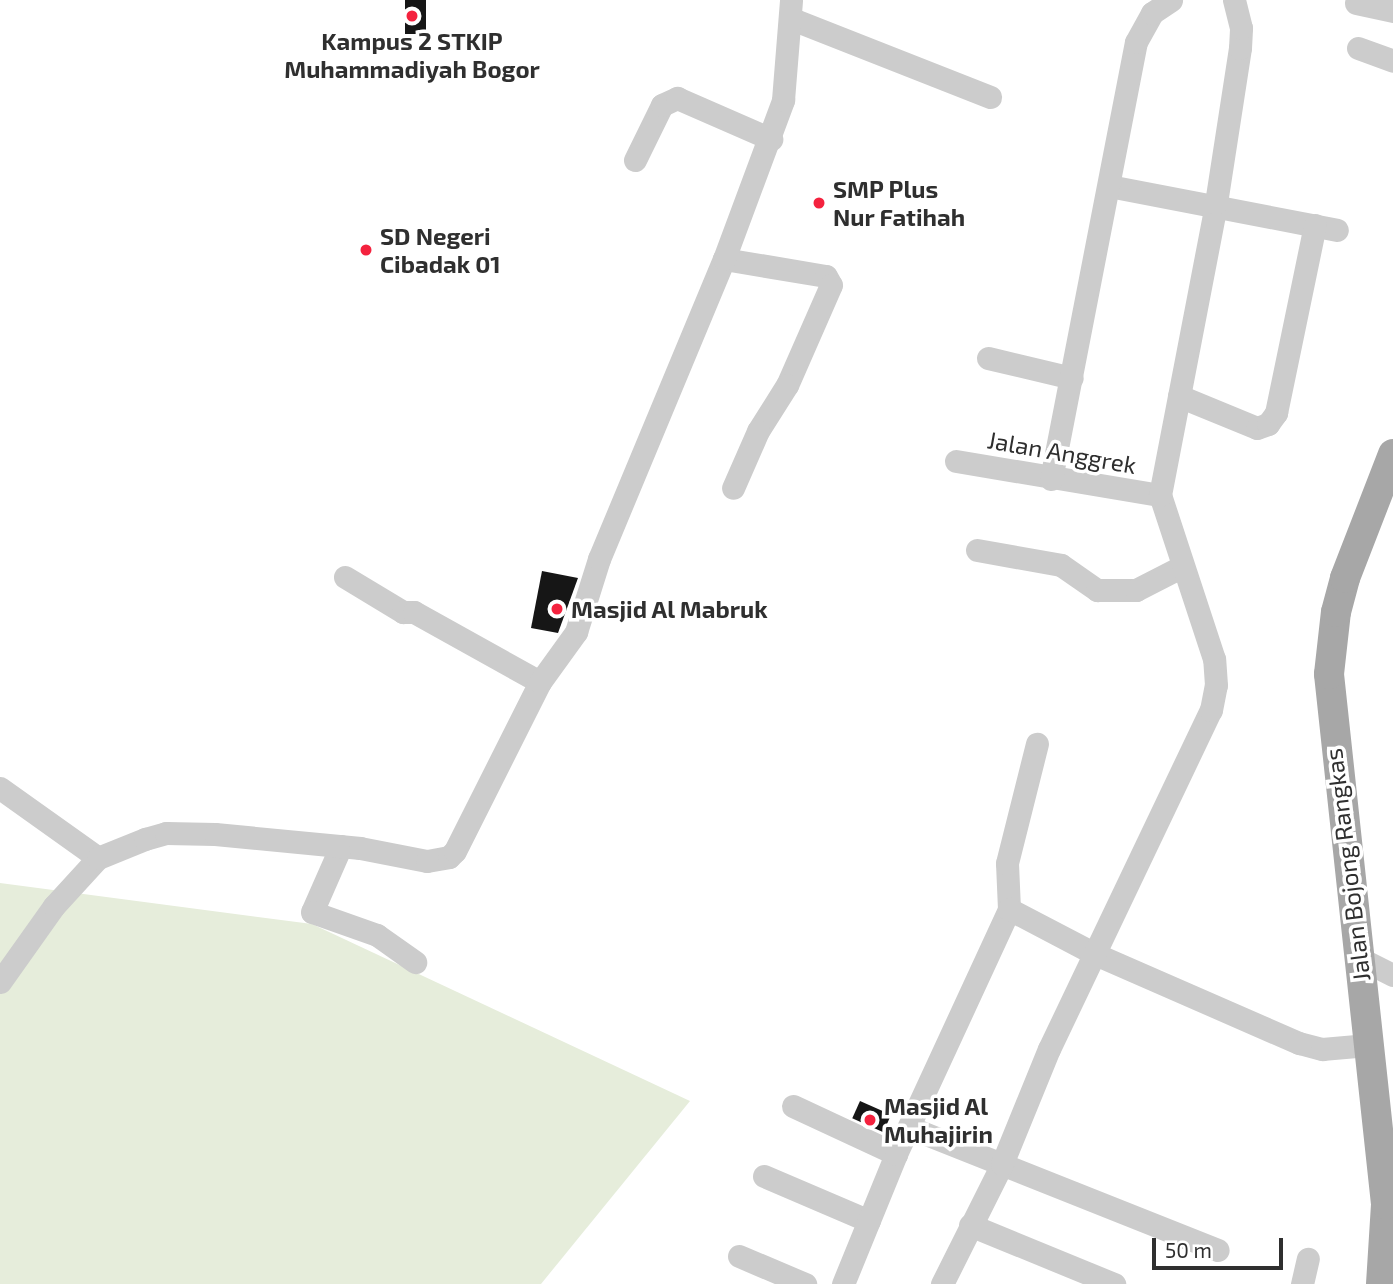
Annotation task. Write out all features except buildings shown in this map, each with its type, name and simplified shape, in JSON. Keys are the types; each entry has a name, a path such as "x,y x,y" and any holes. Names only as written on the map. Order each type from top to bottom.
{"main road":[{"name":"Jalan Bojong Rangkas","path":"1381,1284 1386,1204 1357,957 1329,674 1336,612 1345,578 1393,454"}],"street":[{"path":"1051,479 1136,42 1152,13 1171,0"},
{"path":"942,1284 1002,1164 1095,954 1210,710 1216,685 1214,659 1181,567 1160,495 1216,203 1240,48 1234,0"},
{"path":"1356,3 1393,11"},
{"path":"0,982 54,906 98,858 166,833 341,846 427,860 449,857 540,682 576,632 600,559 771,139 787,82 792,9 990,97"},
{"path":"1358,48 1393,61"},
{"path":"635,160 662,104 677,97 771,139"},
{"path":"1109,186 1216,203 1326,227 1276,413 1268,424 1257,428 1179,396"},
{"path":"724,259 826,276 831,285 788,385 758,431 733,488"},
{"path":"988,358 1072,378"},
{"name":"Jalan Anggrek","path":"956,461 1051,479 1160,495"},
{"path":"976,550 1061,565 1097,590 1136,590 1181,567"},
{"path":"345,577 402,612 414,612 540,682"},
{"path":"843,1284 896,1154 911,1128 1009,909 1007,863 1037,744"},
{"path":"0,788 98,858"},
{"path":"341,846 312,912 377,935 415,962"},
{"path":"1009,909 1095,954 1299,1043 1322,1049 1368,1045"},
{"path":"1357,957 1393,975"},
{"path":"793,1106 896,1154"},
{"path":"911,1128 1218,1250"},
{"path":"764,1176 869,1221"},
{"path":"970,1225 1114,1284"},
{"path":"739,1256 805,1284"},
{"path":"1302,1284 1308,1259"}],"green space":[{"path":"0,883 312,924 690,1101 541,1284 0,1284"}],"place":[{"name":"Kampus 2 STKIP Muhammadiyah Bogor","path":"412,16"},
{"name":"SMP Plus Nur Fatihah","path":"819,203"},
{"name":"SD Negeri Cibadak 01","path":"366,250"},
{"name":"Masjid Al Mabruk","path":"557,609"},
{"name":"Masjid Al Muhajirin","path":"870,1120"}]}
